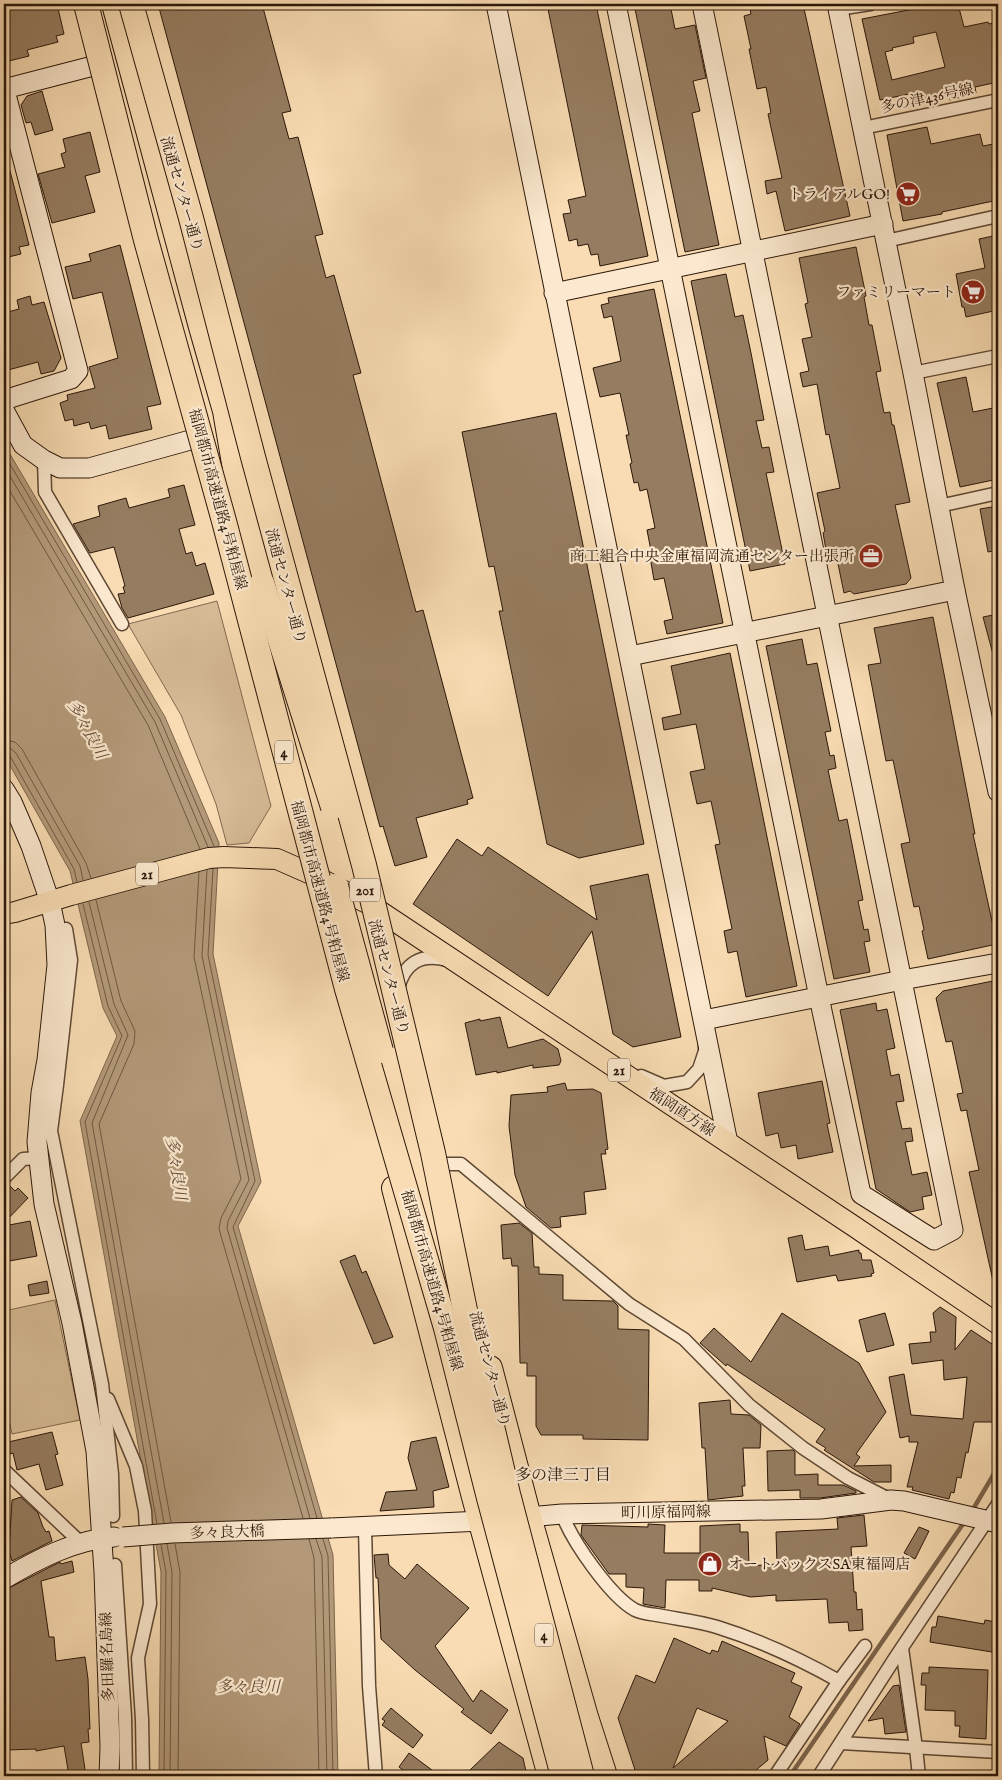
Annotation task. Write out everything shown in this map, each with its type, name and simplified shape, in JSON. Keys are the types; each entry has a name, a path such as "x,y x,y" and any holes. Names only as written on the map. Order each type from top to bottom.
{"highway":[{"path":"78,4 204,478 358,1042 400,1214 550,1776"},
{"name":"福岡都市高速道路4号粕屋線","path":"86,4 149,249 224,521 347,989 446,1328 506,1564 563,1776"},
{"name":"福岡都市高速道路4号粕屋線","path":"122,6 201,327 225,410 242,504 262,582 358,887 390,971 433,1153 467,1320 508,1494 582,1776"},
{"name":"流通センター通り","path":"122,6 191,223 368,904 407,1041 529,1517 586,1717 605,1776"},
{"path":"204,478 271,667 307,779 388,1074 411,1205"}],"main road":[{"name":"福岡直方線","path":"50,902 209,858 277,859 311,874 368,904 457,962 998,1324"},
{"name":"21","path":"4,914 50,902"}],"street":[{"path":"496,4 728,1143"},
{"path":"616,4 861,1194 934,1240 953,1230 702,4"},
{"path":"870,4 838,6 955,590 992,730 998,792"},
{"path":"4,400 71,379 78,371 4,89 93,66"},
{"name":"多の津436号線","path":"863,128 998,100"},
{"path":"554,293 753,251 998,216"},
{"path":"913,373 998,356"},
{"path":"4,410 22,445 60,468 89,468 194,439"},
{"path":"44,460 45,492 122,624"},
{"path":"939,506 998,493"},
{"path":"630,656 955,590"},
{"name":"多田羅名島線","path":"4,789 12,802 31,846 50,902 55,925 57,965 47,1060 41,1093 37,1142 38,1158 44,1204 72,1323 96,1451 110,1747 109,1776"},
{"path":"66,929 71,960 51,1131 102,1384 112,1474 113,1516"},
{"path":"407,1041 398,990 401,977 412,962 434,956 457,962"},
{"path":"704,1020 819,996 998,963"},
{"path":"608,1063 664,1086 686,1082 699,1068 705,1051 704,1020"},
{"path":"4,1178 23,1158 38,1158"},
{"path":"437,1164 461,1164 629,1304 684,1339 749,1405 803,1448 848,1478 891,1500"},
{"path":"102,1384 136,1466 144,1511 150,1604 138,1658 142,1719 142,1776"},
{"path":"4,1470 82,1543"},
{"name":"町川原福岡線","path":"330,1528 365,1528 482,1521 562,1514 821,1509 891,1500 904,1501 989,1521"},
{"path":"819,1776 902,1648 989,1521 998,1504"},
{"path":"562,1514 568,1530 598,1574 622,1600 636,1611 716,1627 809,1664 839,1681"},
{"name":"多々良大橋","path":"101,1538 330,1528"},
{"path":"365,1528 369,1686 376,1776"},
{"path":"4,1579 40,1558 101,1538"},
{"path":"114,1566 126,1776"},
{"path":"775,1776 865,1646"},
{"path":"902,1648 919,1776"},
{"path":"841,1743 998,1752"}],"shaded area":[{"path":"217,601 271,806 249,843 227,845 216,804 181,715 128,624"},
{"path":"55,1300 80,1420 12,1434 4,1397 4,1311"}],"water":[{"name":"多々良川","path":"4,444 165,717 219,843 213,954 261,1182 238,1226 333,1555 338,1776 159,1776 161,1572 80,1121 117,1036 103,1008 70,871 4,755"}],"building":[{"path":"4,4 57,4 64,34 56,36 58,42 27,50 29,56 9,61 4,42"},
{"path":"158,4 262,4 291,111 282,113 289,139 298,137 323,234 315,236 326,278 334,275 361,373 353,375 416,612 423,610 473,798 467,800 468,804 416,818 427,857 395,866 383,826 380,827"},
{"path":"547,4 596,4 648,256 600,266 598,254 591,255 588,244 578,246 577,239 569,241 563,214 571,213 568,200 586,196"},
{"path":"634,4 670,4 675,29 695,25 706,78 693,81 700,111 692,113 719,245 685,252"},
{"path":"749,4 803,4 850,216 785,231 776,191 767,194 765,181 782,178 768,114 771,113 766,87 757,89 749,49 751,49 744,16 751,14"},
{"path":"940,4 958,4 964,27 998,22 998,82 975,87 976,93 950,100 948,94 916,101 914,93 880,100 862,19","holes":["936,32 945,67 892,80 885,52 893,50 892,48 914,43 913,37"]},
{"path":"42,91 53,130 35,135 31,122 26,123 21,105 27,96"},
{"path":"927,127 931,144 980,134 983,146 998,143 998,200 942,212 942,214 903,221 887,135"},
{"path":"90,132 100,172 85,176 95,212 52,223 38,174 65,167 61,154 66,152 63,139"},
{"path":"4,163 8,163 29,245 19,247 21,254 4,258"},
{"path":"998,235 998,310 966,317 964,307 962,307 956,274 985,268 979,239"},
{"path":"120,245 161,404 147,407 152,429 109,439 106,425 91,429 89,422 74,426 73,419 65,421 60,403 68,400 67,395 95,388 89,367 118,358 102,292 73,299 65,267 91,261 89,254"},
{"path":"856,247 866,296 864,297 869,325 872,325 881,371 876,372 884,413 890,412 892,425 894,425 910,502 895,505 911,578 906,584 854,594 850,591 844,593 837,559 828,561 823,533 825,531 817,493 840,488 829,434 826,435 817,384 803,387 800,373 809,371 802,339 812,337 805,304 808,303 799,258"},
{"path":"726,274 735,317 743,315 751,353 764,420 756,421 762,448 769,447 774,472 766,473 785,564 750,571 691,281"},
{"path":"654,289 723,623 667,634 664,621 673,619 664,578 654,580 647,530 655,528 647,489 640,491 638,482 634,483 626,435 629,435 620,393 600,397 593,368 621,361 612,316 604,318 601,305 609,303 608,298"},
{"path":"30,296 32,305 44,302 61,358 54,371 41,374 38,362 8,370 6,364 4,365 4,328 10,320 8,312 19,309 17,300"},
{"path":"966,377 973,412 998,407 998,479 960,487 937,383"},
{"path":"556,413 644,844 579,858 547,844 499,611 503,611 494,566 489,567 462,432"},
{"path":"184,485 195,525 179,529 186,554 192,552 196,566 205,563 214,594 128,618 122,608 118,594 125,593 123,587 125,586 114,547 90,553 73,524 100,516 98,506 126,498 129,508 170,497 168,489"},
{"path":"998,506 998,550 988,552 980,509"},
{"path":"998,614 998,658 994,658 983,617"},
{"path":"933,617 975,834 973,834 997,944 928,959 919,906 914,907 901,844 910,842 893,760 886,761 868,665 881,663 874,628"},
{"path":"802,639 807,665 817,663 831,731 825,732 830,756 834,755 836,768 828,770 839,821 847,819 863,900 858,901 864,930 868,929 870,941 864,942 870,972 834,979 766,646"},
{"path":"730,653 797,986 746,997 737,951 728,953 724,931 732,929 715,845 720,844 711,801 697,804 690,772 705,769 696,724 664,730 662,718 681,714 671,666"},
{"path":"457,839 482,856 488,847 597,920 590,886 648,874 681,1037 633,1047 613,1034 592,931 548,996 413,904"},
{"path":"998,980 998,1281 993,1281 969,1172 979,1170 967,1110 961,1111 957,1094 963,1093 952,1041 946,1042 936,998 943,991"},
{"path":"876,1003 877,1011 887,1009 895,1048 886,1050 891,1076 899,1074 904,1101 896,1102 902,1129 911,1128 913,1141 905,1142 912,1175 927,1172 932,1195 922,1197 924,1209 910,1212 876,1189 840,1010"},
{"path":"500,1017 508,1048 543,1039 558,1049 561,1061 559,1065 533,1068 533,1065 497,1073 497,1071 476,1075 465,1023"},
{"path":"822,1081 830,1123 827,1124 833,1152 798,1159 796,1145 781,1148 778,1133 766,1136 758,1093"},
{"path":"565,1083 567,1090 593,1089 601,1093 608,1149 605,1150 606,1154 601,1154 606,1189 584,1192 586,1214 560,1217 561,1227 551,1228 526,1207 515,1175 509,1126 511,1095 548,1092 547,1087"},
{"path":"10,1186 15,1191 18,1188 28,1198 4,1223 4,1192"},
{"path":"30,1221 37,1256 4,1262 4,1226"},
{"path":"519,1223 532,1233 534,1267 539,1267 539,1274 563,1275 563,1300 613,1301 618,1306 618,1329 649,1330 648,1440 583,1439 583,1435 541,1435 536,1426 536,1376 527,1376 527,1363 520,1363 518,1266 512,1266 511,1258 503,1259 501,1225"},
{"path":"802,1235 805,1250 828,1246 830,1256 859,1250 862,1260 871,1260 874,1273 871,1274 872,1276 838,1281 836,1275 797,1282 788,1238"},
{"path":"355,1255 362,1273 366,1271 393,1337 374,1344 340,1261"},
{"path":"47,1281 49,1293 30,1296 28,1285"},
{"path":"940,1307 956,1317 955,1350 971,1330 998,1348 998,1422 974,1422 961,1478 957,1477 954,1493 951,1492 949,1499 912,1490 913,1487 907,1487 918,1442 909,1442 909,1436 900,1438 889,1377 904,1374 911,1415 963,1419 967,1377 944,1380 943,1360 912,1364 909,1344 931,1342 930,1332 936,1332 933,1313"},
{"path":"782,1313 859,1363 886,1412 856,1454 860,1457 854,1466 891,1465 891,1482 874,1482 824,1450 826,1448 816,1442 825,1429 727,1364 726,1366 700,1343 714,1328 751,1362"},
{"path":"885,1313 894,1345 867,1352 859,1320"},
{"path":"730,1400 731,1414 749,1415 761,1425 760,1448 743,1448 745,1486 742,1486 743,1496 708,1500 705,1448 702,1448 699,1403"},
{"path":"52,1432 58,1454 55,1455 63,1485 46,1490 39,1464 17,1470 13,1453 4,1456 4,1443"},
{"path":"436,1437 449,1487 433,1491 434,1507 380,1511 386,1492 417,1490 408,1458 411,1442"},
{"path":"793,1450 795,1452 795,1475 818,1474 818,1485 843,1485 856,1491 856,1493 820,1498 800,1498 800,1490 768,1491 767,1451"},
{"path":"21,1497 38,1513 46,1532 49,1531 52,1541 12,1561 9,1551 12,1500"},
{"path":"864,1515 867,1546 851,1547 854,1592 856,1592 857,1610 862,1609 863,1630 849,1631 848,1622 829,1623 827,1599 776,1601 776,1595 751,1597 712,1588 712,1591 699,1591 699,1580 666,1580 665,1608 643,1604 644,1588 626,1587 626,1574 609,1574 581,1535 582,1525 648,1527 648,1524 665,1525 664,1553 700,1553 700,1526 740,1524 740,1532 748,1532 749,1566 777,1564 776,1532 838,1529 837,1518"},
{"path":"919,1527 929,1531 915,1559 904,1553"},
{"path":"388,1554 389,1565 405,1579 417,1564 469,1608 435,1646 473,1702 481,1690 508,1710 491,1734 461,1712 464,1709 415,1670 381,1639 378,1578 376,1578 374,1555"},
{"path":"72,1561 74,1572 41,1581 49,1637 54,1637 56,1661 85,1657 90,1729 88,1729 89,1742 81,1743 86,1776 69,1776 64,1746 36,1751 36,1749 8,1750 8,1725 4,1725 4,1594 7,1589 60,1562 61,1564"},
{"path":"938,1616 984,1624 985,1620 996,1622 998,1626 998,1653 930,1642 932,1627 936,1627"},
{"path":"674,1638 710,1654 712,1650 718,1652 722,1641 795,1673 791,1682 802,1687 789,1717 800,1724 786,1746 764,1736 768,1760 749,1776 637,1776 618,1718 636,1675 655,1683","holes":["697,1708 728,1721 673,1768"]},
{"path":"929,1667 988,1670 986,1739 959,1737 960,1726 955,1726 955,1711 925,1710 926,1685 921,1685 922,1673 929,1673"},
{"path":"899,1685 906,1732 885,1734 883,1718 868,1721 893,1686"},
{"path":"391,1708 423,1735 413,1748 382,1725 385,1721 382,1719"},
{"path":"499,1742 523,1758 527,1776 475,1776 470,1770"},
{"path":"409,1753 440,1776 411,1776 399,1767"}],"waterway":[{"path":"972,1511 998,1467"},
{"path":"790,1776 965,1521"}],"place":[{"name":"トライアルGO!","path":"908,194"},
{"name":"ファミリーマート","path":"973,292"},
{"name":"商工組合中央金庫福岡流通センター出張所","path":"871,556"},
{"name":"オートバックスSA東福岡店","path":"710,1564"}],"district":[{"name":"多の津三丁目","path":"563,1474"}]}
